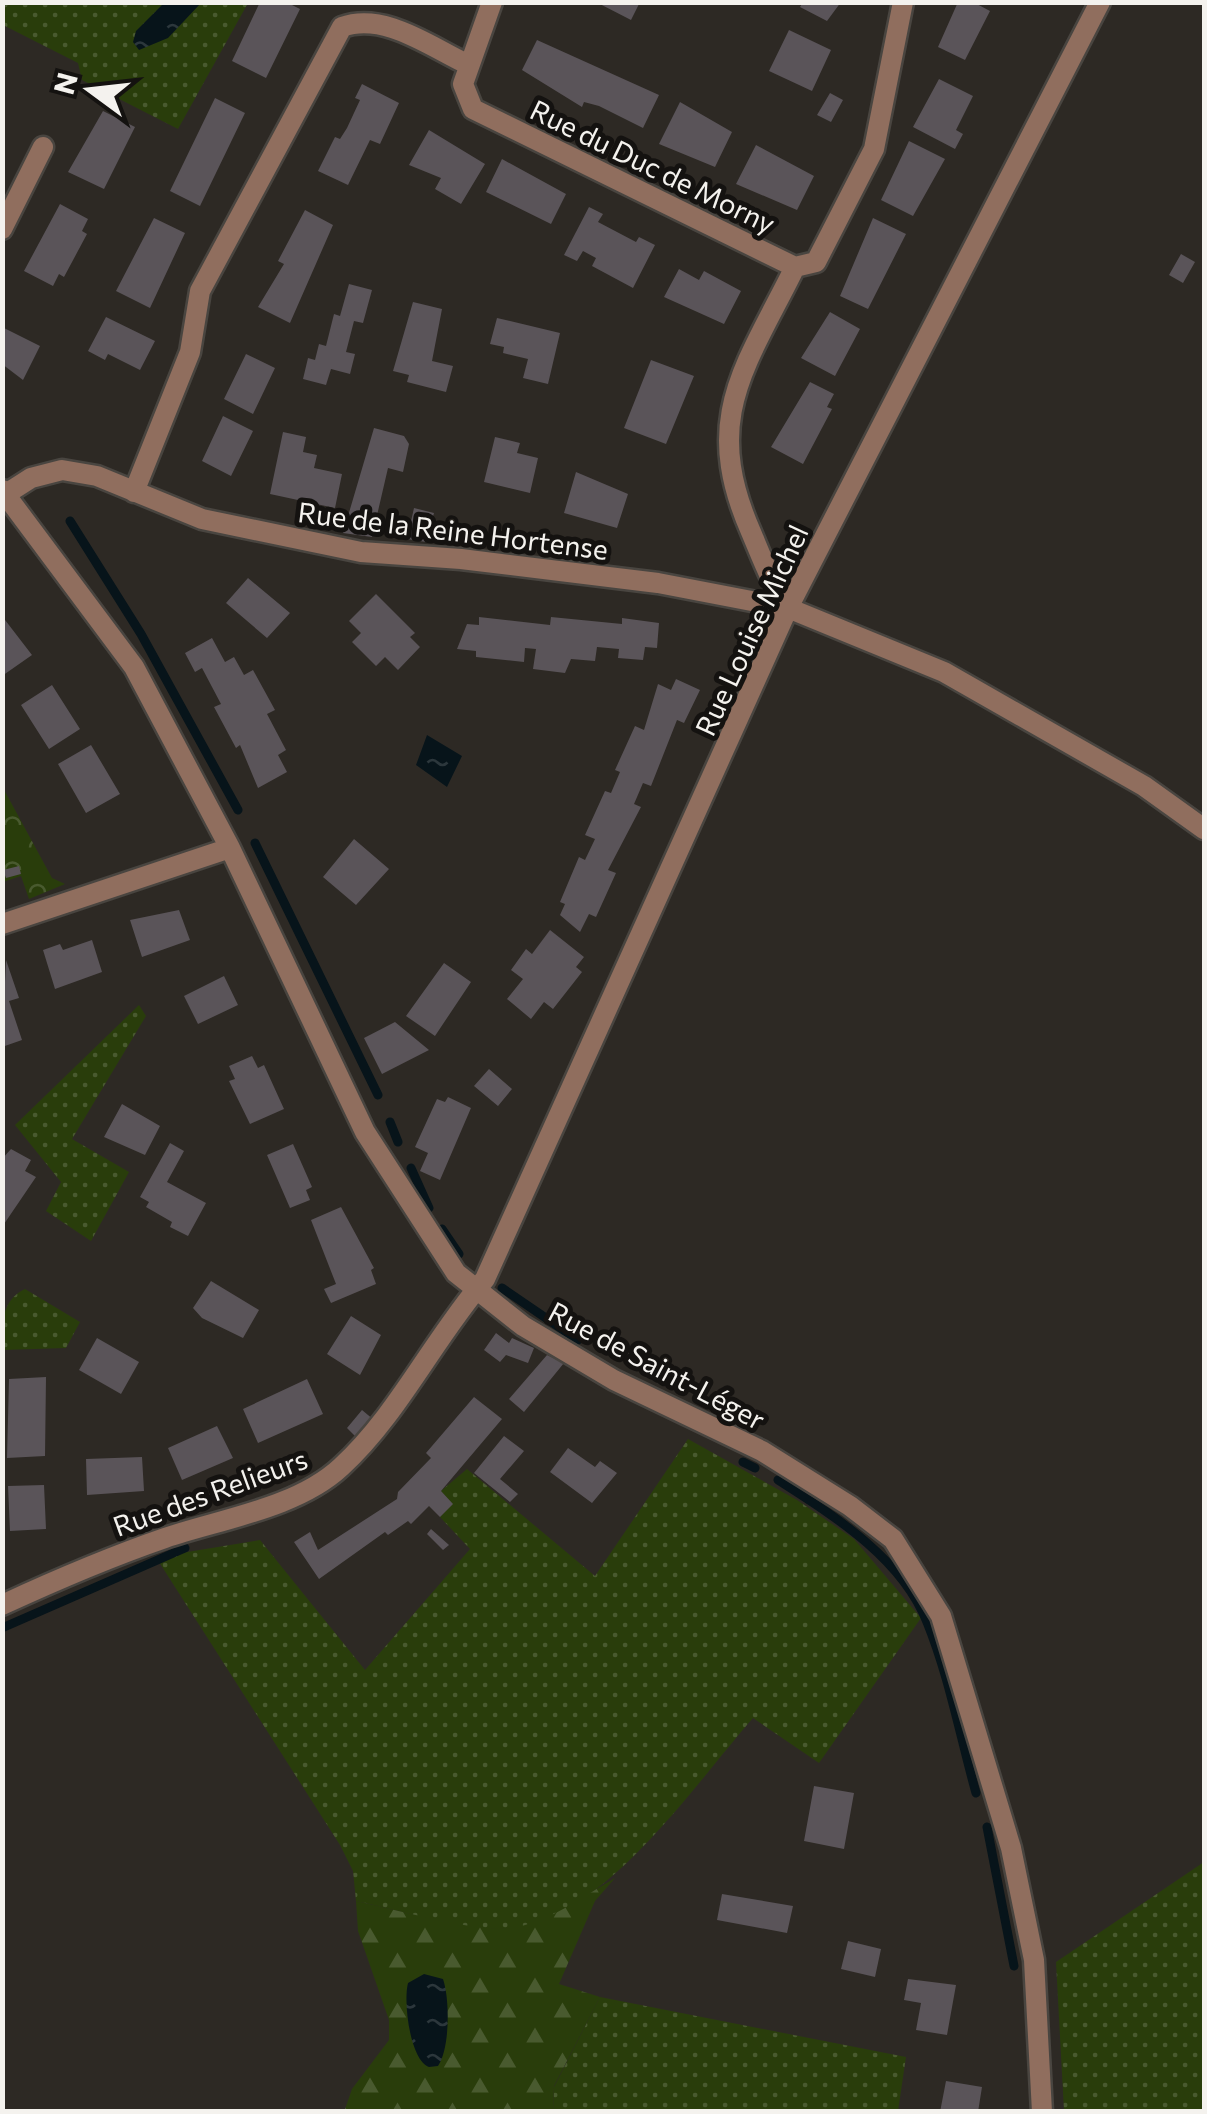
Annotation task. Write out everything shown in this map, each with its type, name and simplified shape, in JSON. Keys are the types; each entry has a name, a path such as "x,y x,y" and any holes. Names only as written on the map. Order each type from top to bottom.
{"street":[{"path":"134,492 190,352 200,291 342,28 362,20 380,24 467,64 492,2"},
{"path":"795,266 816,262 874,150 904,2"},
{"name":"Rue Louise Michel","path":"474,1292 496,1262 788,608 1100,2"},
{"name":"Rue du Duc de Morny","path":"467,64 463,84 473,109 795,266 737,383 728,412 728,466 734,494 788,608"},
{"path":"2,230 42,147"},
{"name":"Rue de la Reine Hortense","path":"4,492 31,478 62,470 97,476 202,519 361,552 461,559 658,583 788,608 944,672 1144,786 1204,829"},
{"name":"Rue de Saint-Léger","path":"4,492 134,667 230,848 365,1132 456,1273 474,1292 614,1380 762,1451 850,1506 893,1540 941,1616 1011,1848 1034,1960 1042,2112"},
{"path":"2,924 230,848"},
{"name":"Rue des Relieurs","path":"2,1604 161,1540 315,1488 342,1466 372,1432 474,1292"}],"green space":[{"path":"2,3 248,3 178,129 82,80 78,63 3,25"},
{"path":"2,786 52,878 65,884 29,899 21,876 3,882"},
{"path":"139,1005 146,1016 72,1139 129,1172 91,1241 46,1211 61,1182 15,1125"},
{"path":"25,1289 80,1322 66,1348 3,1350 7,1307"},
{"path":"688,1439 797,1500 854,1539 921,1618 819,1763 753,1718 647,1843 583,1899 549,1918 515,1928 478,1928 356,1901 353,1871 340,1845 159,1562 181,1553 260,1540 365,1670 470,1549 440,1517 452,1504 441,1491 467,1469 595,1576"},
{"path":"1204,1862 1204,2111 1064,2111 1056,1962"},
{"path":"615,1878 595,1901 559,1984 600,1997 554,2086 553,2111 344,2112 352,2089 389,2040 389,2020 358,1931 356,1901 501,1929 543,1919"},
{"path":"600,1997 906,2057 898,2111 553,2112 554,2087"}],"water":[{"path":"165,2 201,3 168,38 139,50 133,42 136,31"},
{"path":"427,735 462,756 447,787 416,765"},
{"path":"424,1974 443,1979 448,2011 442,2058 438,2066 429,2067 417,2054 406,2003 408,1983"}],"building":[{"path":"260,2 286,2 300,9 266,78 232,61"},
{"path":"596,2 640,2 631,20"},
{"path":"803,2 841,2 827,21 800,7"},
{"path":"958,2 973,2 990,11 965,60 938,47"},
{"path":"789,30 831,50 812,91 769,71"},
{"path":"537,40 659,95 643,128 599,106 584,102 582,107 522,70"},
{"path":"939,79 973,96 956,130 963,134 955,149 913,127"},
{"path":"362,84 399,103 380,144 370,140 348,185 318,171 335,137 340,139 347,128 360,100 355,98"},
{"path":"830,93 843,100 831,122 817,115"},
{"path":"215,98 245,113 200,206 170,191"},
{"path":"680,102 732,132 715,167 659,144"},
{"path":"103,111 135,127 104,189 68,172"},
{"path":"429,130 485,164 461,204 435,189 441,178 409,165"},
{"path":"909,141 945,159 913,216 881,200"},
{"path":"756,145 814,176 797,210 736,184"},
{"path":"502,159 566,194 551,224 486,192"},
{"path":"60,204 88,219 82,231 87,234 64,277 59,274 53,286 24,271"},
{"path":"589,207 603,214 598,222 636,242 639,237 655,245 633,288 592,266 596,258 583,251 577,261 564,255"},
{"path":"305,210 333,225 290,323 258,307 284,264 278,261"},
{"path":"154,218 185,233 150,308 116,291"},
{"path":"873,218 906,234 868,309 840,296"},
{"path":"1181,254 1195,262 1183,283 1169,275"},
{"path":"679,269 699,280 704,271 741,291 724,324 664,297"},
{"path":"349,284 372,290 363,323 354,321 346,352 355,354 350,374 331,369 326,385 303,379 308,358 315,360 319,344 326,346 334,314 340,316"},
{"path":"413,302 442,309 432,361 453,366 446,392 407,382 409,375 393,371"},
{"path":"830,312 860,329 835,376 801,358"},
{"path":"106,317 155,341 140,370 108,354 105,360 88,351"},
{"path":"497,318 560,333 548,384 523,378 528,359 503,353 504,347 490,344"},
{"path":"2,327 40,346 23,380 2,364"},
{"path":"246,354 275,368 253,414 224,399"},
{"path":"651,360 694,376 666,444 624,428"},
{"path":"810,382 834,394 827,407 832,409 803,464 771,447"},
{"path":"223,416 253,431 231,476 202,461"},
{"path":"374,428 404,436 409,444 403,472 388,468 372,537 343,533"},
{"path":"283,432 306,437 303,452 317,455 314,468 342,474 335,508 270,494"},
{"path":"495,437 520,443 517,453 538,458 530,493 484,482"},
{"path":"576,472 628,494 617,528 564,513"},
{"path":"414,508 434,513 426,542 407,539"},
{"path":"248,578 290,613 267,638 226,603"},
{"path":"376,594 415,633 410,637 420,647 398,670 385,657 376,666 352,642 361,633 349,621"},
{"path":"2,616 32,655 2,676"},
{"path":"479,617 550,625 551,617 622,624 622,618 659,623 657,648 645,647 643,660 618,658 619,649 597,647 595,661 571,659 565,673 533,669 536,649 525,648 524,662 476,657 476,651 457,649 467,624 479,625"},
{"path":"212,638 225,662 234,657 244,675 253,670 275,710 267,714 286,750 278,755 287,772 258,788 240,745 236,748 214,707 221,704 202,668 195,672 185,653"},
{"path":"676,679 700,690 684,723 677,720 651,786 643,783 634,804 641,807 608,870 616,873 596,917 589,914 580,932 560,915 565,904 560,902 579,857 585,860 595,839 585,835 605,791 611,793 620,772 615,770 635,726 644,730 658,684 671,690"},
{"path":"52,685 80,729 49,749 21,705"},
{"path":"91,745 120,794 86,813 58,764"},
{"path":"354,839 389,869 356,905 323,877"},
{"path":"19,866 21,874 6,878 3,870"},
{"path":"179,910 190,940 142,957 130,920"},
{"path":"550,930 584,957 576,967 582,972 553,1009 544,1002 531,1019 507,999 523,979 511,970 526,949 532,954"},
{"path":"92,940 102,972 55,989 43,950 60,944 63,950"},
{"path":"6,960 19,998 9,1001 22,1040 2,1047"},
{"path":"444,963 471,982 435,1036 406,1016"},
{"path":"224,976 238,1005 198,1024 184,996"},
{"path":"395,1022 429,1050 382,1074 364,1038"},
{"path":"252,1056 258,1068 264,1065 284,1109 250,1124 229,1081 235,1079 229,1066"},
{"path":"489,1069 512,1089 498,1106 474,1086"},
{"path":"448,1097 471,1108 440,1180 420,1171 428,1153 415,1147 437,1099 445,1102"},
{"path":"122,1104 160,1126 145,1155 104,1137"},
{"path":"170,1143 184,1151 167,1182 206,1203 188,1236 170,1227 172,1222 146,1207 149,1202 140,1197"},
{"path":"293,1144 312,1187 306,1190 310,1200 290,1208 267,1155"},
{"path":"11,1149 31,1160 25,1171 36,1177 2,1227 2,1159"},
{"path":"341,1207 374,1268 371,1270 376,1284 331,1303 324,1289 336,1284 311,1220"},
{"path":"211,1281 259,1310 243,1338 202,1318 193,1308"},
{"path":"351,1316 381,1335 360,1375 327,1354"},
{"path":"496,1333 509,1343 512,1338 534,1348 528,1363 506,1355 500,1362 484,1350"},
{"path":"97,1338 139,1362 121,1394 79,1370"},
{"path":"547,1355 564,1363 524,1412 509,1399"},
{"path":"46,1377 45,1456 7,1458 9,1379"},
{"path":"307,1379 323,1414 258,1443 243,1409"},
{"path":"474,1397 502,1419 441,1491 453,1504 440,1517 429,1506 411,1524 408,1521 388,1535 385,1532 319,1579 294,1542 310,1532 318,1550 397,1499 398,1492 431,1458 426,1453"},
{"path":"362,1410 374,1420 359,1440 347,1428"},
{"path":"217,1426 233,1458 182,1480 168,1448"},
{"path":"504,1436 524,1451 500,1479 518,1494 510,1502 474,1473"},
{"path":"568,1448 595,1467 600,1461 617,1473 592,1503 550,1472"},
{"path":"142,1457 144,1491 87,1495 86,1459"},
{"path":"44,1485 46,1529 10,1531 8,1486"},
{"path":"431,1529 449,1545 443,1550 427,1534"},
{"path":"814,1786 854,1793 844,1849 804,1841"},
{"path":"722,1894 793,1906 787,1933 717,1920"},
{"path":"848,1941 881,1949 875,1977 841,1969"},
{"path":"908,1979 956,1985 947,2035 916,2030 921,2003 904,2000"},
{"path":"946,2081 982,2087 978,2112 940,2112"}],"waterway":[{"path":"70,521 141,634 238,810"},
{"path":"255,843 378,1095"},
{"path":"390,1122 398,1142"},
{"path":"411,1168 429,1208"},
{"path":"442,1229 459,1254"},
{"path":"502,1288 578,1340"},
{"path":"743,1462 755,1468"},
{"path":"778,1480 864,1540 901,1577 915,1599 942,1663 976,1793"},
{"path":"2,1628 185,1548"},
{"path":"987,1827 1014,1966"}]}
